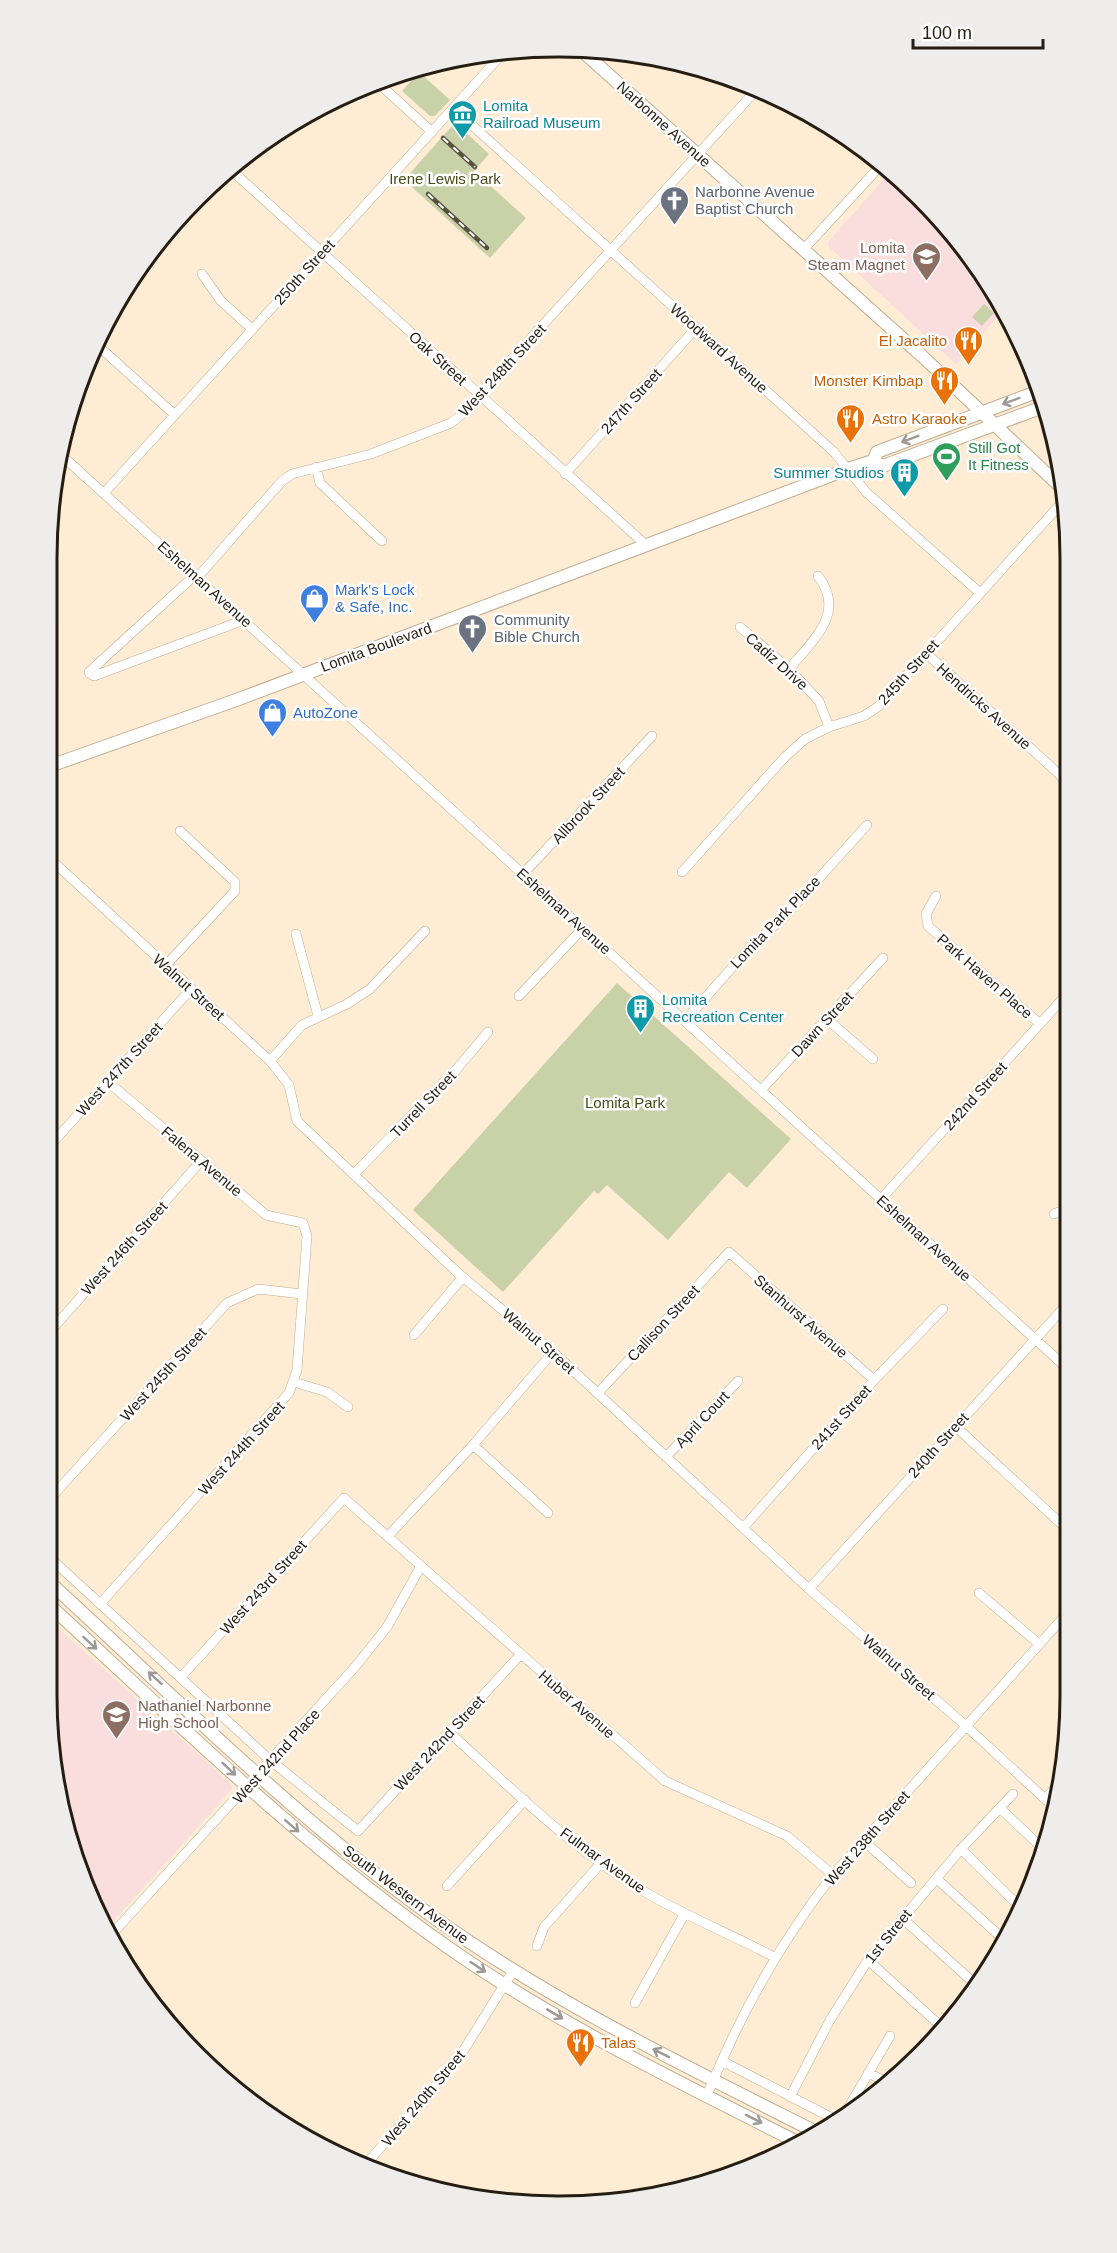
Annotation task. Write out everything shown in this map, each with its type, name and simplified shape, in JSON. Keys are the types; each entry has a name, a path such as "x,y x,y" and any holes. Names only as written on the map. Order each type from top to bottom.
{"main road":[{"name":"Narbonne Avenue","path":"590,58 996,424 1054,480"},
{"name":"Lomita Boulevard","path":"57,763 304,674 873,461 877,452 1032,394"},
{"name":"Lomita Boulevard","path":"873,461 883,466 1037,409"},
{"name":"South Western Avenue","path":"57,1590 260,1774 389,1884 513,1971 598,2020 810,2129"},
{"name":"South Western Avenue","path":"57,1613 248,1787 349,1874 403,1915 505,1984 612,2046 791,2139"}],"street":[{"name":"250th Street","path":"104,493 496,61"},
{"path":"384,89 432,132"},
{"name":"West 248th Street","path":"244,620 94,675 89,672 196,576 282,481 292,474 371,454 451,423 480,396 751,96"},
{"name":"Woodward Avenue","path":"453,108 834,452 866,492 980,593"},
{"path":"804,250 876,171"},
{"name":"Oak Street","path":"236,175 647,546"},
{"path":"202,274 221,301 252,329"},
{"name":"247th Street","path":"565,474 696,328"},
{"path":"103,350 175,415"},
{"name":"Eshelman Avenue","path":"67,460 1060,1362"},
{"path":"316,467 320,483 382,541"},
{"name":"245th Street","path":"682,872 784,758 806,739 829,727 864,716 879,706 1057,508"},
{"path":"789,669 820,632 826,621 829,599 826,587 818,576"},
{"name":"Cadiz Drive","path":"740,627 789,669 819,700 829,727"},
{"name":"Hendricks Avenue","path":"926,653 1060,775"},
{"name":"Allbrook Street","path":"524,874 652,735"},
{"name":"Lomita Park Place","path":"685,1021 750,947 785,916 867,825"},
{"path":"166,966 235,891 235,882 180,831"},
{"name":"Walnut Street","path":"57,866 270,1061 289,1085 297,1121 463,1277 553,1352 810,1590 966,1726 1048,1802"},
{"name":"Park Haven Place","path":"936,896 926,914 928,926 1040,1024"},
{"path":"519,996 583,928"},
{"path":"270,1061 302,1025 346,1004 370,989 425,931"},
{"path":"296,934 318,1016"},
{"name":"Dawn Street","path":"761,1090 883,958"},
{"name":"West 247th Street","path":"57,1137 191,988"},
{"name":"242nd Street","path":"881,1199 1060,1002"},
{"path":"827,1019 873,1059"},
{"name":"Turrell Street","path":"354,1174 455,1071 488,1032"},
{"name":"Falena Avenue","path":"108,1082 266,1215 303,1223"},
{"name":"West 246th Street","path":"57,1323 201,1161"},
{"path":"1054,1214 1060,1212"},
{"name":"West 244th Street","path":"100,1604 282,1404 294,1382 307,1236 303,1223"},
{"name":"Stanhurst Avenue","path":"729,1252 874,1380"},
{"name":"Callison Street","path":"598,1393 729,1252"},
{"path":"414,1335 463,1277"},
{"name":"West 245th Street","path":"57,1490 227,1303 258,1289 302,1294"},
{"name":"241st Street","path":"743,1528 874,1380 943,1309"},
{"name":"240th Street","path":"810,1590 955,1426 1060,1312"},
{"path":"388,1536 553,1352"},
{"name":"April Court","path":"666,1457 738,1381"},
{"path":"294,1382 327,1392 348,1407"},
{"path":"955,1426 1060,1523"},
{"path":"472,1445 548,1513"},
{"name":"Huber Avenue","path":"344,1498 665,1781 786,1836 833,1875"},
{"name":"West 243rd Street","path":"181,1677 344,1498"},
{"name":"South Western Avenue","path":"57,1565 270,1760 358,1830"},
{"name":"West 242nd Place","path":"116,1930 260,1774 368,1651 387,1627 421,1566"},
{"path":"979,1593 1039,1644"},
{"name":"West 238th Street","path":"707,2095 722,2061 776,1958 800,1918 833,1875 1060,1621"},
{"name":"West 242nd Street","path":"358,1830 520,1655"},
{"name":"Fulmar Avenue","path":"450,1732 525,1800 601,1863 644,1892 776,1958"},
{"name":"1st Street","path":"790,2097 830,2020 868,1960 961,1849 1012,1794"},
{"path":"1045,1799 1050,1794"},
{"path":"447,1886 525,1800"},
{"path":"1000,1808 1037,1843"},
{"path":"864,1840 911,1883"},
{"path":"961,1849 1015,1902"},
{"path":"537,1946 544,1927 601,1863"},
{"path":"937,1879 998,1935"},
{"path":"635,2003 685,1913"},
{"path":"902,1918 970,1980"},
{"path":"868,1960 937,2023"},
{"name":"West 240th Street","path":"370,2159 457,2061 513,1971"},
{"path":"853,2100 890,2036"},
{"path":"722,2061 829,2116"},
{"path":"868,2073 880,2079"}],"shaded area":[{"name":"Lomita Steam Magnet","path":"885,178 936,228 975,280 998,317 956,364 829,247 828,242"},
{"name":"Nathaniel Narbonne High School","path":"57,1627 231,1784 232,1789 112,1922 84,1856 74,1824 61,1760 57,1694"}],"green space":[{"path":"423,76 450,100 435,116 430,116 402,91 413,79"},
{"name":"Irene Lewis Park","path":"458,125 489,154 474,171 526,218 490,258 404,180 451,127"},
{"path":"984,304 994,313 982,326 972,317"},
{"name":"Lomita Park","path":"617,983 791,1139 747,1188 729,1172 668,1240 607,1185 598,1194 594,1191 503,1292 413,1210"}],"railway":[{"path":"443,138 475,167"},
{"path":"428,194 487,248"}],"place":[{"name":"Lomita Railroad Museum","path":"462,140"},
{"name":"Narbonne Avenue Baptist Church","path":"674,226"},
{"name":"Lomita Steam Magnet","path":"926,282"},
{"name":"El Jacalito","path":"968,366"},
{"name":"Monster Kimbap","path":"944,406"},
{"name":"Astro Karaoke","path":"851,444"},
{"name":"Still Got It Fitness","path":"947,482"},
{"name":"Summer Studios","path":"905,498"},
{"name":"Mark's Lock & Safe, Inc.","path":"314,624"},
{"name":"Community Bible Church","path":"473,654"},
{"name":"AutoZone","path":"272,738"},
{"name":"Lomita Recreation Center","path":"641,1034"},
{"name":"Nathaniel Narbonne High School","path":"117,1740"},
{"name":"Talas","path":"580,2068"}]}
